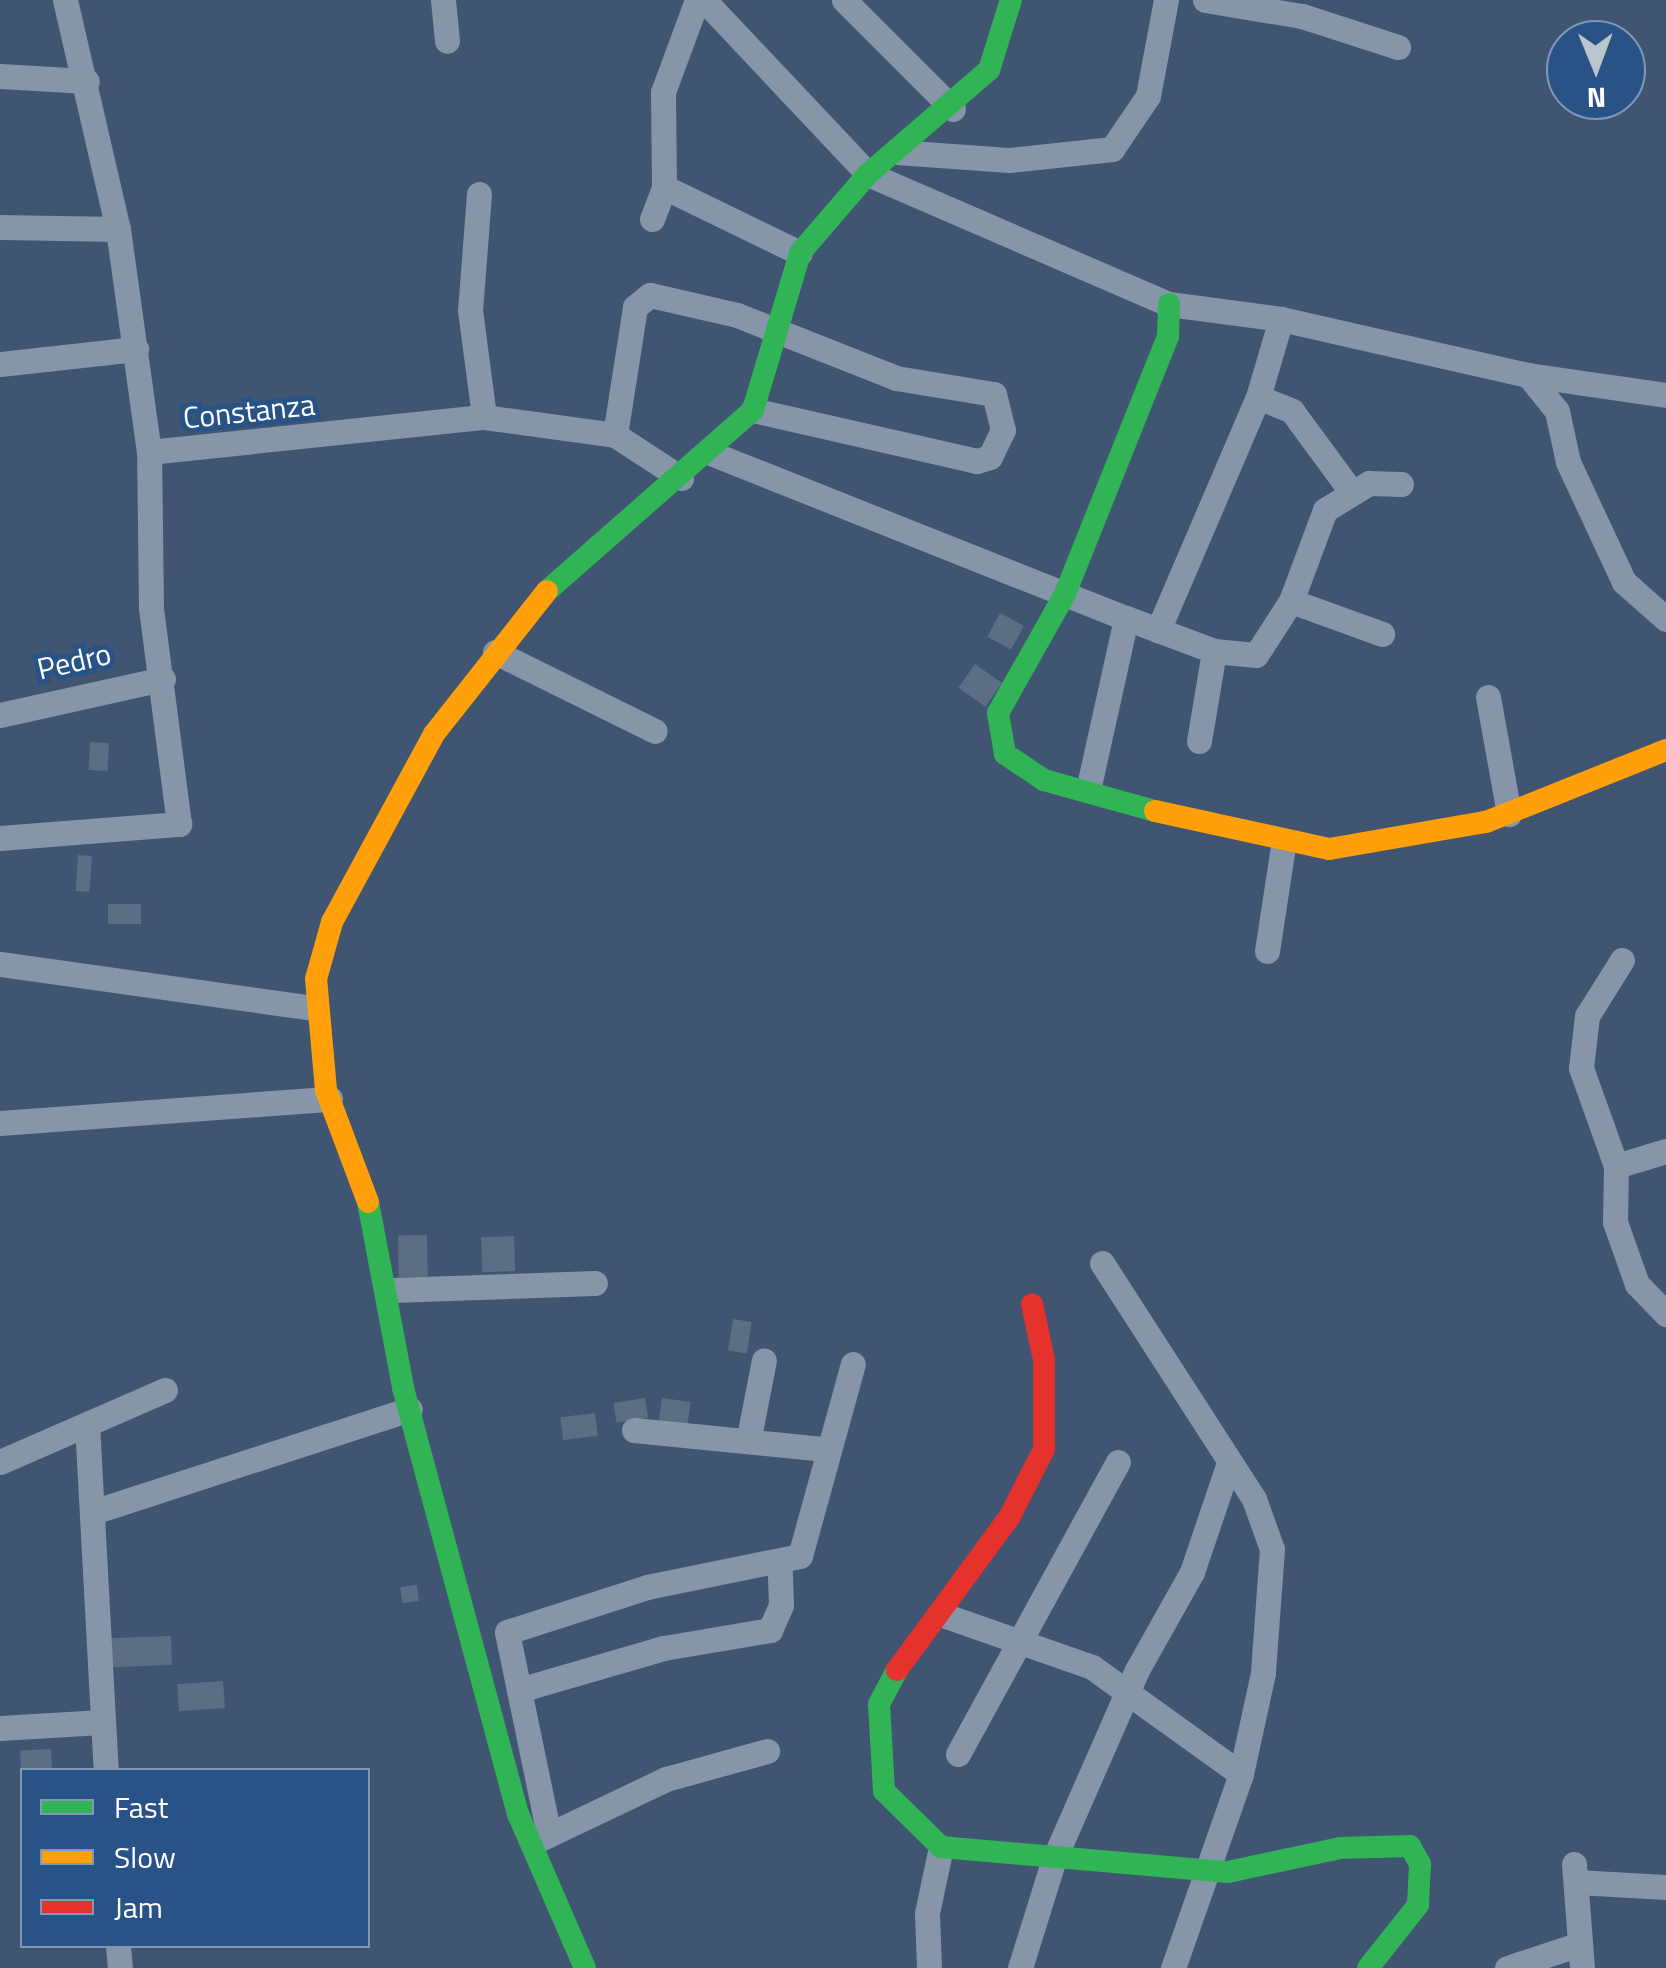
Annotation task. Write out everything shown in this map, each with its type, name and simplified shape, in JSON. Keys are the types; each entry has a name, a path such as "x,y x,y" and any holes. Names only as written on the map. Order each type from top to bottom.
{"street":[{"name":"Constanza","path":"65,0 87,81 118,229 149,452 484,418 615,435 681,478"},
{"path":"443,0 447,41"},
{"path":"652,219 664,187 663,92 696,0"},
{"path":"704,0 868,174 1169,304 1281,320 1528,375 1666,396"},
{"path":"844,0 953,110"},
{"path":"897,152 1009,160 1112,149 1148,96 1166,0"},
{"path":"1205,0 1302,16 1398,47"},
{"path":"586,1968 539,1840 410,1409 392,1290 330,1099 313,1008 332,922 434,734 495,652 596,544 713,454 753,410 778,338 800,253 868,174 953,110 989,70 1007,1"},
{"path":"0,76 87,81"},
{"path":"664,187 800,253"},
{"path":"479,194 470,310 484,418"},
{"path":"0,227 118,229"},
{"path":"615,435 640,298 737,316 778,338 896,378 994,394 1003,430 990,456 977,461 753,410"},
{"path":"1169,304 1168,336 1065,594 998,712 996,742 1044,780 1283,846 1395,840 1509,814 1666,750"},
{"path":"1158,630 1258,398 1281,320"},
{"path":"0,364 136,349"},
{"path":"1528,375 1557,411 1568,462 1624,582 1666,619"},
{"path":"1258,398 1292,412 1350,490"},
{"path":"0,838 178,824 147,546 149,452"},
{"path":"713,454 1214,652 1256,655 1291,602 1325,510 1350,490 1401,484"},
{"path":"1291,602 1382,634"},
{"path":"1088,790 1126,618"},
{"path":"495,652 655,731"},
{"path":"1199,741 1214,652"},
{"name":"Pedro","path":"0,715 164,679"},
{"path":"1488,697 1509,814"},
{"path":"1267,950 1283,846"},
{"path":"1622,960 1582,1038 1582,1068 1616,1166 1615,1222 1637,1284 1666,1314"},
{"path":"0,964 313,1008"},
{"path":"0,1123 330,1099"},
{"path":"1616,1166 1666,1151"},
{"path":"1102,1263 1229,1463 1272,1549 1263,1673 1241,1774 1210,1872 1173,1968"},
{"path":"392,1290 596,1283"},
{"path":"1032,1304 1045,1374 1044,1449 943,1615 909,1648 879,1704 876,1764 884,1791 941,1847 1210,1872 1340,1848 1410,1846 1420,1864 1418,1904 1368,1968"},
{"path":"749,1437 764,1360"},
{"path":"539,1840 507,1638 513,1625 648,1587 780,1567 807,1542 825,1450 853,1364"},
{"path":"0,1462 165,1390"},
{"path":"93,1512 410,1409"},
{"path":"87,1424 106,1768"},
{"path":"634,1430 749,1437 825,1450"},
{"path":"958,1754 1118,1462"},
{"path":"1020,1968 1054,1858 1192,1572 1229,1463"},
{"path":"518,1690 664,1648 770,1630 780,1567"},
{"path":"943,1615 1092,1666 1241,1774"},
{"path":"0,1728 102,1722"},
{"path":"539,1840 666,1779 767,1751"},
{"path":"929,1968 927,1913 941,1847"},
{"path":"1507,1968 1580,1956 1575,1873 1666,1887"}],"building":[{"path":"1000,613 1024,626 1011,650 987,637"},
{"path":"975,664 1002,683 985,707 958,688"},
{"path":"90,742 109,743 108,771 89,770"},
{"path":"78,855 92,856 89,892 75,891"},
{"path":"108,904 141,904 141,924 108,924"},
{"path":"427,1235 428,1277 399,1277 398,1236"},
{"path":"514,1236 515,1271 482,1272 481,1237"},
{"path":"733,1319 752,1322 747,1354 728,1351"},
{"path":"645,1398 648,1418 617,1423 613,1403"},
{"path":"662,1398 691,1402 688,1425 659,1421"},
{"path":"595,1413 598,1436 563,1440 560,1417"},
{"path":"417,1585 419,1601 402,1603 400,1587"},
{"path":"171,1636 172,1665 108,1667 107,1638"},
{"path":"223,1681 225,1708 179,1711 177,1684"},
{"path":"51,1749 52,1768 21,1768 20,1751"}],"traffic: fast":[{"path":"547,591 753,410 800,253 868,174 989,70 1011,0"},
{"path":"1155,811 1044,780 1005,754 998,713 1065,594 1168,336 1169,304"},
{"path":"368,1202 403,1388 518,1814 585,1968"},
{"path":"897,1670 879,1704 884,1791 941,1847 1228,1872 1340,1848 1410,1846 1420,1864 1418,1905 1368,1968"}],"traffic: slow":[{"path":"368,1202 326,1090 316,979 332,922 434,734 547,591"},
{"path":"1155,811 1329,849 1486,822 1666,750"}],"traffic: jam":[{"path":"897,1670 1010,1516 1044,1449 1044,1360 1032,1304"}]}
